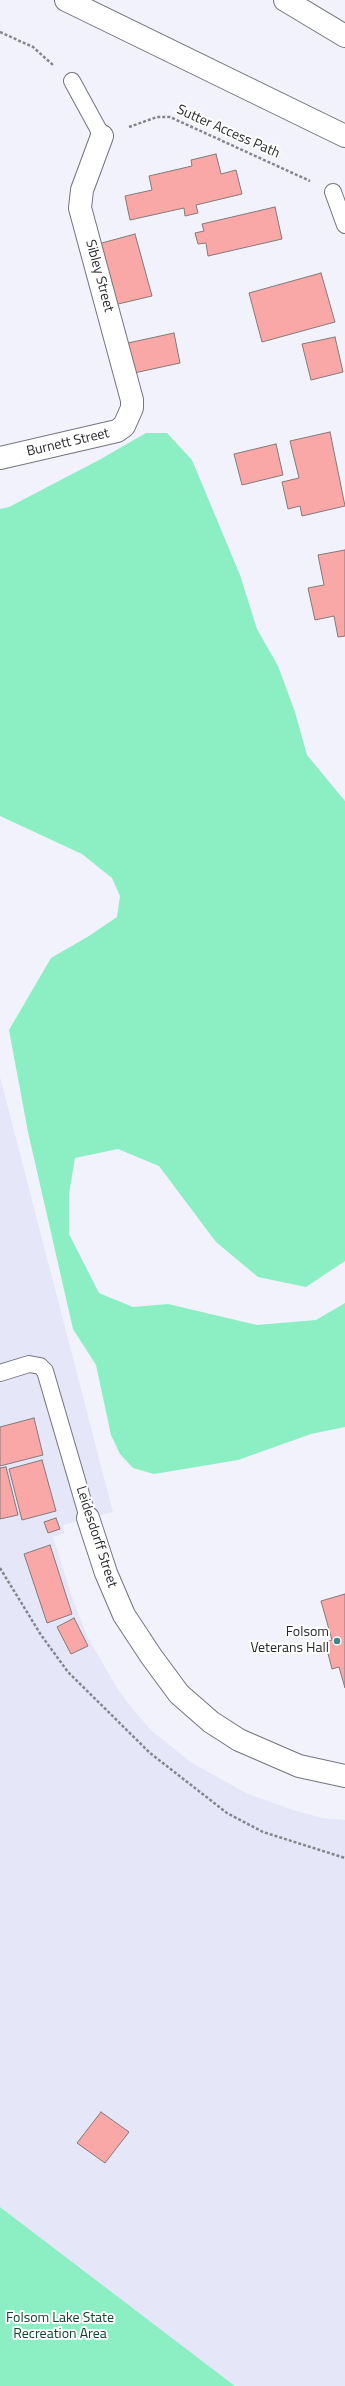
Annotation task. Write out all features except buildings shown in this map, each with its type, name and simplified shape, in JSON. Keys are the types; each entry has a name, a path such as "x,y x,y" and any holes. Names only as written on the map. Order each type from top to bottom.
{"street":[{"path":"66,0 345,136"},
{"path":"285,0 345,36"},
{"name":"Sibley Street","path":"102,136 82,190 80,208 132,400 128,417"},
{"name":"Burnett Street","path":"0,458 110,434 124,426 128,417"},
{"name":"Leidesdorff Street","path":"88,1518 106,1572 124,1615 151,1656 179,1694 211,1722 239,1740 270,1755 299,1766 345,1776"}],"lane":[{"path":"72,81 102,136"},
{"path":"333,192 345,226"},
{"name":"Leidesdorff Street","path":"0,1373 29,1364 40,1366 45,1371 88,1518"}],"path":[{"path":"0,32 33,47 72,81"},
{"name":"Sutter Access Path","path":"102,136 157,117 170,116 333,192"},
{"path":"0,1568 41,1635 68,1672 150,1753 227,1813 263,1832 345,1858"}],"shaded area":[{"path":"0,1077 113,1512 63,1525 64,1533 53,1537 73,1600 88,1638 119,1691 135,1712 152,1731 192,1763 248,1794 290,1809 322,1818 345,1820 345,2386 235,2386 0,2207"}],"green space":[{"path":"146,433 167,433 192,460 240,575 257,629 278,666 295,712 307,755 345,801 345,1261 306,1287 258,1277 216,1242 159,1166 118,1149 75,1158 69,1194 69,1234 99,1293 133,1307 168,1304 257,1325 316,1320 345,1303 345,1427 311,1434 238,1460 154,1474 133,1468 120,1454 111,1435 96,1365 73,1329 28,1132 9,1030 51,958 89,936 117,917 120,896 112,878 82,854 0,816 0,509 9,507 99,460"},
{"name":"Folsom Lake State Recreation Area","path":"0,2207 235,2386 0,2386"}],"place":[{"name":"Folsom Veterans Hall","path":"337,1641"}]}
